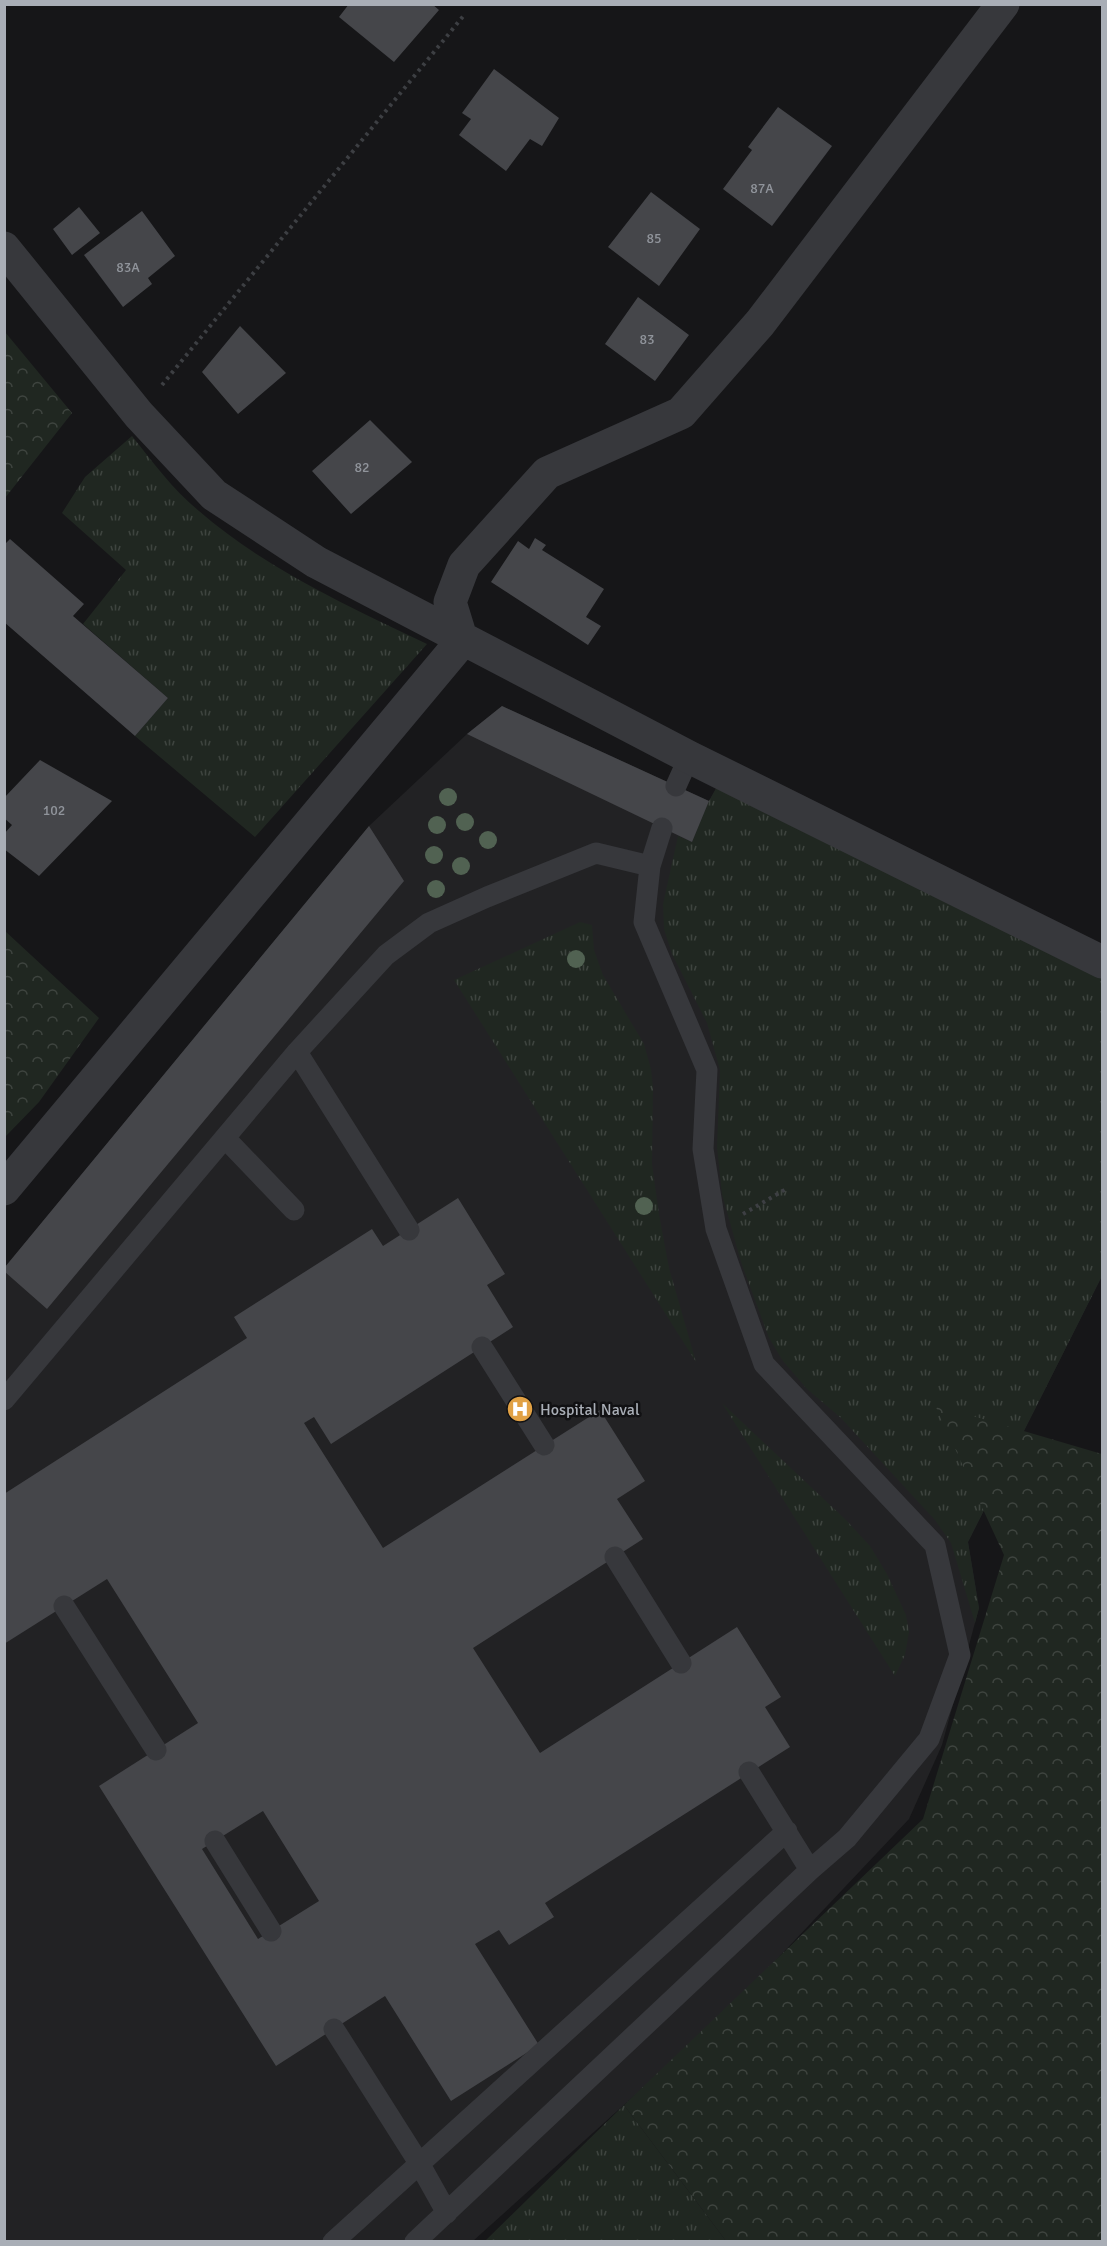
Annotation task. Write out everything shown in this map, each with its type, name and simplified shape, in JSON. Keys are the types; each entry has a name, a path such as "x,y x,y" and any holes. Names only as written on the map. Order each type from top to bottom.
{"street":[{"path":"462,640 450,602 464,565 547,473 681,413 760,323 1003,4"},
{"path":"4,248 139,415 214,495 316,562 462,640 683,772 1102,962"},
{"path":"4,1189 462,640"}],"lane":[{"path":"415,2241 810,1870 847,1838 929,1739 960,1655 935,1545 764,1364 716,1229 703,1149 707,1070 644,921 650,866 662,828"},
{"path":"4,1400 297,1052 386,955 429,923 596,853 650,866"},
{"path":"297,1052 409,1230"},
{"path":"225,1138 294,1210"},
{"path":"482,1347 544,1445"},
{"path":"615,1557 681,1663"},
{"path":"64,1606 156,1750"},
{"path":"749,1772 810,1870"},
{"path":"333,2241 787,1831"},
{"path":"214,1841 271,1931"},
{"path":"334,2029 419,2163 447,2212"}],"path":[{"path":"139,415 465,14"},
{"path":"716,1229 786,1189"}],"shaded area":[{"name":"Hospital Naval","path":"502,706 709,801 718,785 1102,1276 968,1542 979,1608 942,1745 909,1819 727,2012 473,2241 5,2242 5,1267 369,826 467,734"}],"green space":[{"path":"5,332 72,413 4,498"},
{"path":"132,436 181,494 225,532 308,585 427,644 255,837 135,736 168,698 83,624 126,570 62,513 85,477"},
{"path":"718,785 1102,973 1102,1276 968,1542 979,1608 975,1623 951,1543 935,1520 841,1418 807,1389 783,1361 769,1338 741,1262 722,1194 717,1147 720,1070 707,1023 672,954 664,929 663,904 678,836 692,842"},
{"path":"580,922 592,925 594,950 603,975 644,1044 651,1069 653,1087 652,1164 659,1214 669,1268 696,1362 454,980"},
{"path":"5,931 99,1018 39,1102 5,1137"},
{"path":"722,1403 846,1520 870,1546 887,1574 906,1615 909,1632 905,1655 895,1676"},
{"path":"935,1405 1102,1454 1102,2241 726,2241 624,2105 923,1819 1004,1555"},
{"path":"624,2105 726,2241 485,2241"}],"building":[{"path":"349,4 432,4 439,10 394,62 339,17"},
{"path":"494,69 559,118 542,146 530,139 506,171 459,135 471,119 462,113"},
{"path":"778,107 832,146 772,226 723,189 752,150 748,147"},
{"path":"651,192 700,229 659,286 608,247"},
{"path":"79,207 100,233 72,255 53,229"},
{"path":"142,211 175,256 148,278 152,284 123,307 84,255"},
{"path":"638,297 689,335 655,381 605,344"},
{"path":"240,326 286,373 238,414 202,372"},
{"path":"370,420 412,462 351,514 312,471"},
{"path":"535,538 546,545 542,550 604,589 586,617 601,626 588,645 491,582 518,541 529,549"},
{"path":"10,539 84,604 73,616 168,698 135,736 4,622 4,545"},
{"path":"502,706 709,801 692,842 467,734"},
{"path":"40,760 112,801 39,876 4,849 4,834 12,825 4,818 4,798"},
{"path":"369,826 404,881 47,1309 5,1272 5,1267"},
{"path":"458,1198 505,1274 487,1285 513,1327 331,1444 314,1417 304,1423 383,1548 600,1410 645,1481 617,1499 643,1539 473,1648 540,1753 737,1627 781,1697 765,1707 790,1747 545,1903 554,1917 509,1945 499,1930 475,1944 539,2045 451,2101 385,1996 276,2066 99,1786 198,1723 107,1579 4,1644 4,1494 247,1338 234,1317 372,1229 383,1246","holes":["263,1811 319,1901 258,1939 202,1849"]}],"place":[{"name":"Hospital Naval","path":"520,1409"}]}
